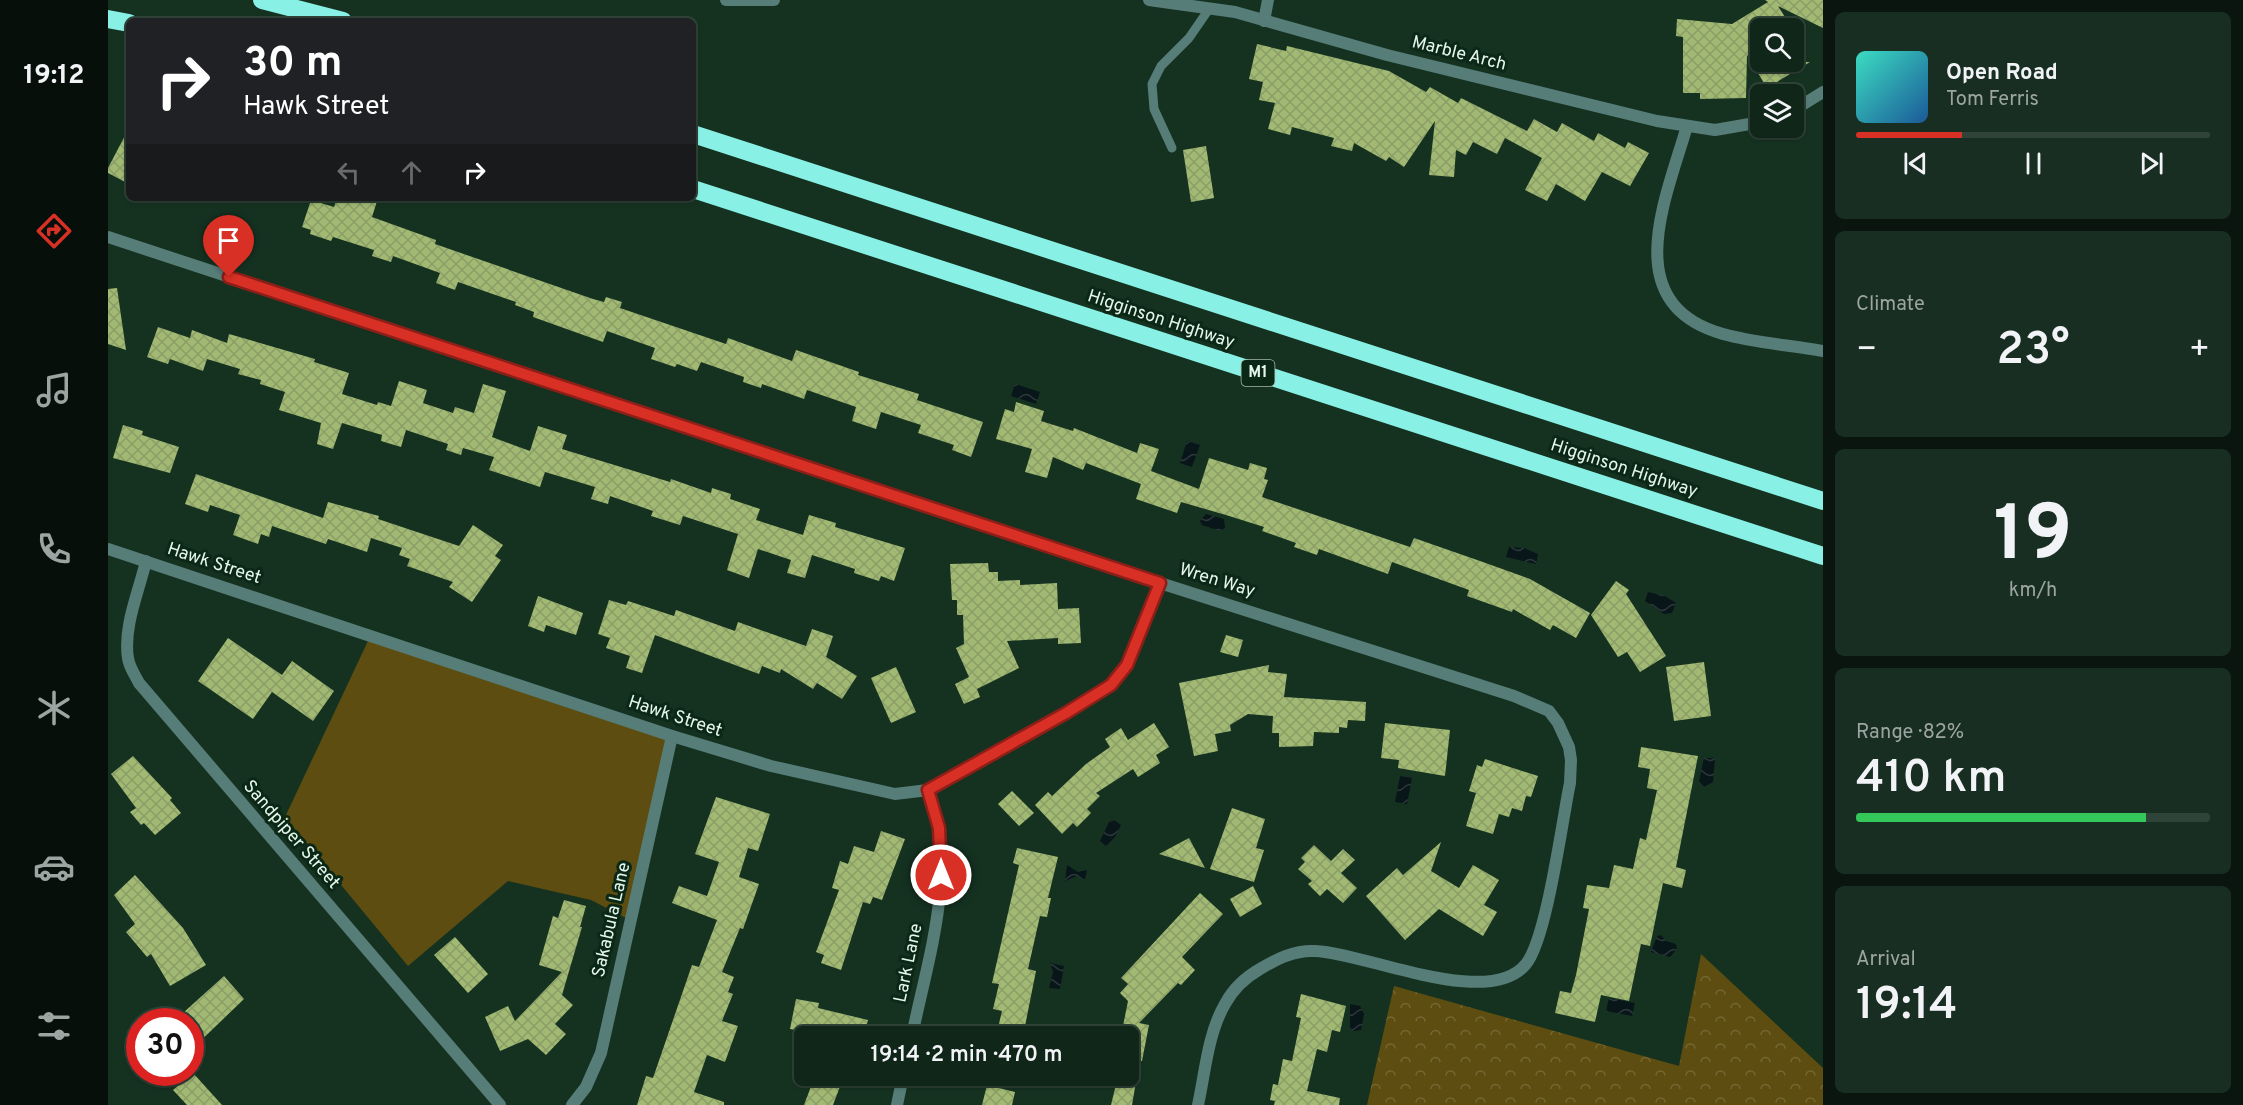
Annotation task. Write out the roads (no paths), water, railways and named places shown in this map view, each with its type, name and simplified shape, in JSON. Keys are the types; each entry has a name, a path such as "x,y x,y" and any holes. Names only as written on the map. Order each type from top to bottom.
{"highway":[{"path":"262,0 331,18"},
{"path":"108,19 126,22"},
{"name":"Higginson Highway","path":"696,135 1823,501"},
{"name":"Higginson Highway","path":"696,190 1823,556"}],"street":[{"path":"726,0 774,0"},
{"name":"Marble Arch","path":"1149,0 1235,12 1547,95 1687,126 1715,130 1750,124"},
{"path":"1264,21 1268,0"},
{"path":"1804,104 1823,92"},
{"path":"1687,126 1656,238 1659,274 1674,306 1688,318 1722,333 1823,351"},
{"name":"Wren Way","path":"108,237 1160,583 1244,608 1531,702 1553,716 1569,747 1570,783 1542,923 1527,962 1517,973 1500,980 1482,981 1435,977 1315,951 1293,953 1275,960 1252,973 1233,990 1223,1006 1210,1048 1198,1105"},
{"name":"Hawk Street","path":"108,549 672,736 771,766 883,794 928,790 1066,713 1111,685 1127,665 1160,583"},
{"name":"Sandpiper Street","path":"146,561 131,620 128,650 130,666 139,683 500,1105"},
{"name":"Sakabula Lane","path":"572,1105 586,1087 601,1053 672,736"},
{"name":"Lark Lane","path":"914,1026 939,906 941,875 939,828 928,790"},
{"path":"897,1105 901,1086"}],"lane":[{"path":"1172,148 1154,110 1152,84 1161,66 1189,38 1209,9"}],"water":[{"path":"1015,384 1040,392 1036,404 1011,396"},
{"path":"1187,441 1200,445 1192,467 1180,463"},
{"path":"1206,514 1224,519 1225,528 1220,531 1202,525 1200,521"},
{"path":"1509,547 1524,548 1538,554 1536,564 1506,557"},
{"path":"1648,592 1665,596 1676,603 1672,613 1664,614 1645,601"},
{"path":"1704,758 1715,758 1713,782 1704,787 1699,781"},
{"path":"1400,776 1412,778 1407,804 1395,802"},
{"path":"1114,820 1121,825 1115,837 1106,846 1100,841 1109,822"},
{"path":"1067,865 1078,872 1087,870 1085,880 1077,876 1065,881"},
{"path":"1661,935 1666,941 1676,944 1677,949 1670,957 1651,952 1657,936"},
{"path":"1050,963 1064,966 1060,989 1049,988 1053,972"},
{"path":"1609,998 1635,1003 1632,1016 1606,1011"},
{"path":"1350,1004 1360,1006 1364,1014 1361,1030 1353,1031 1350,1027"}]}
